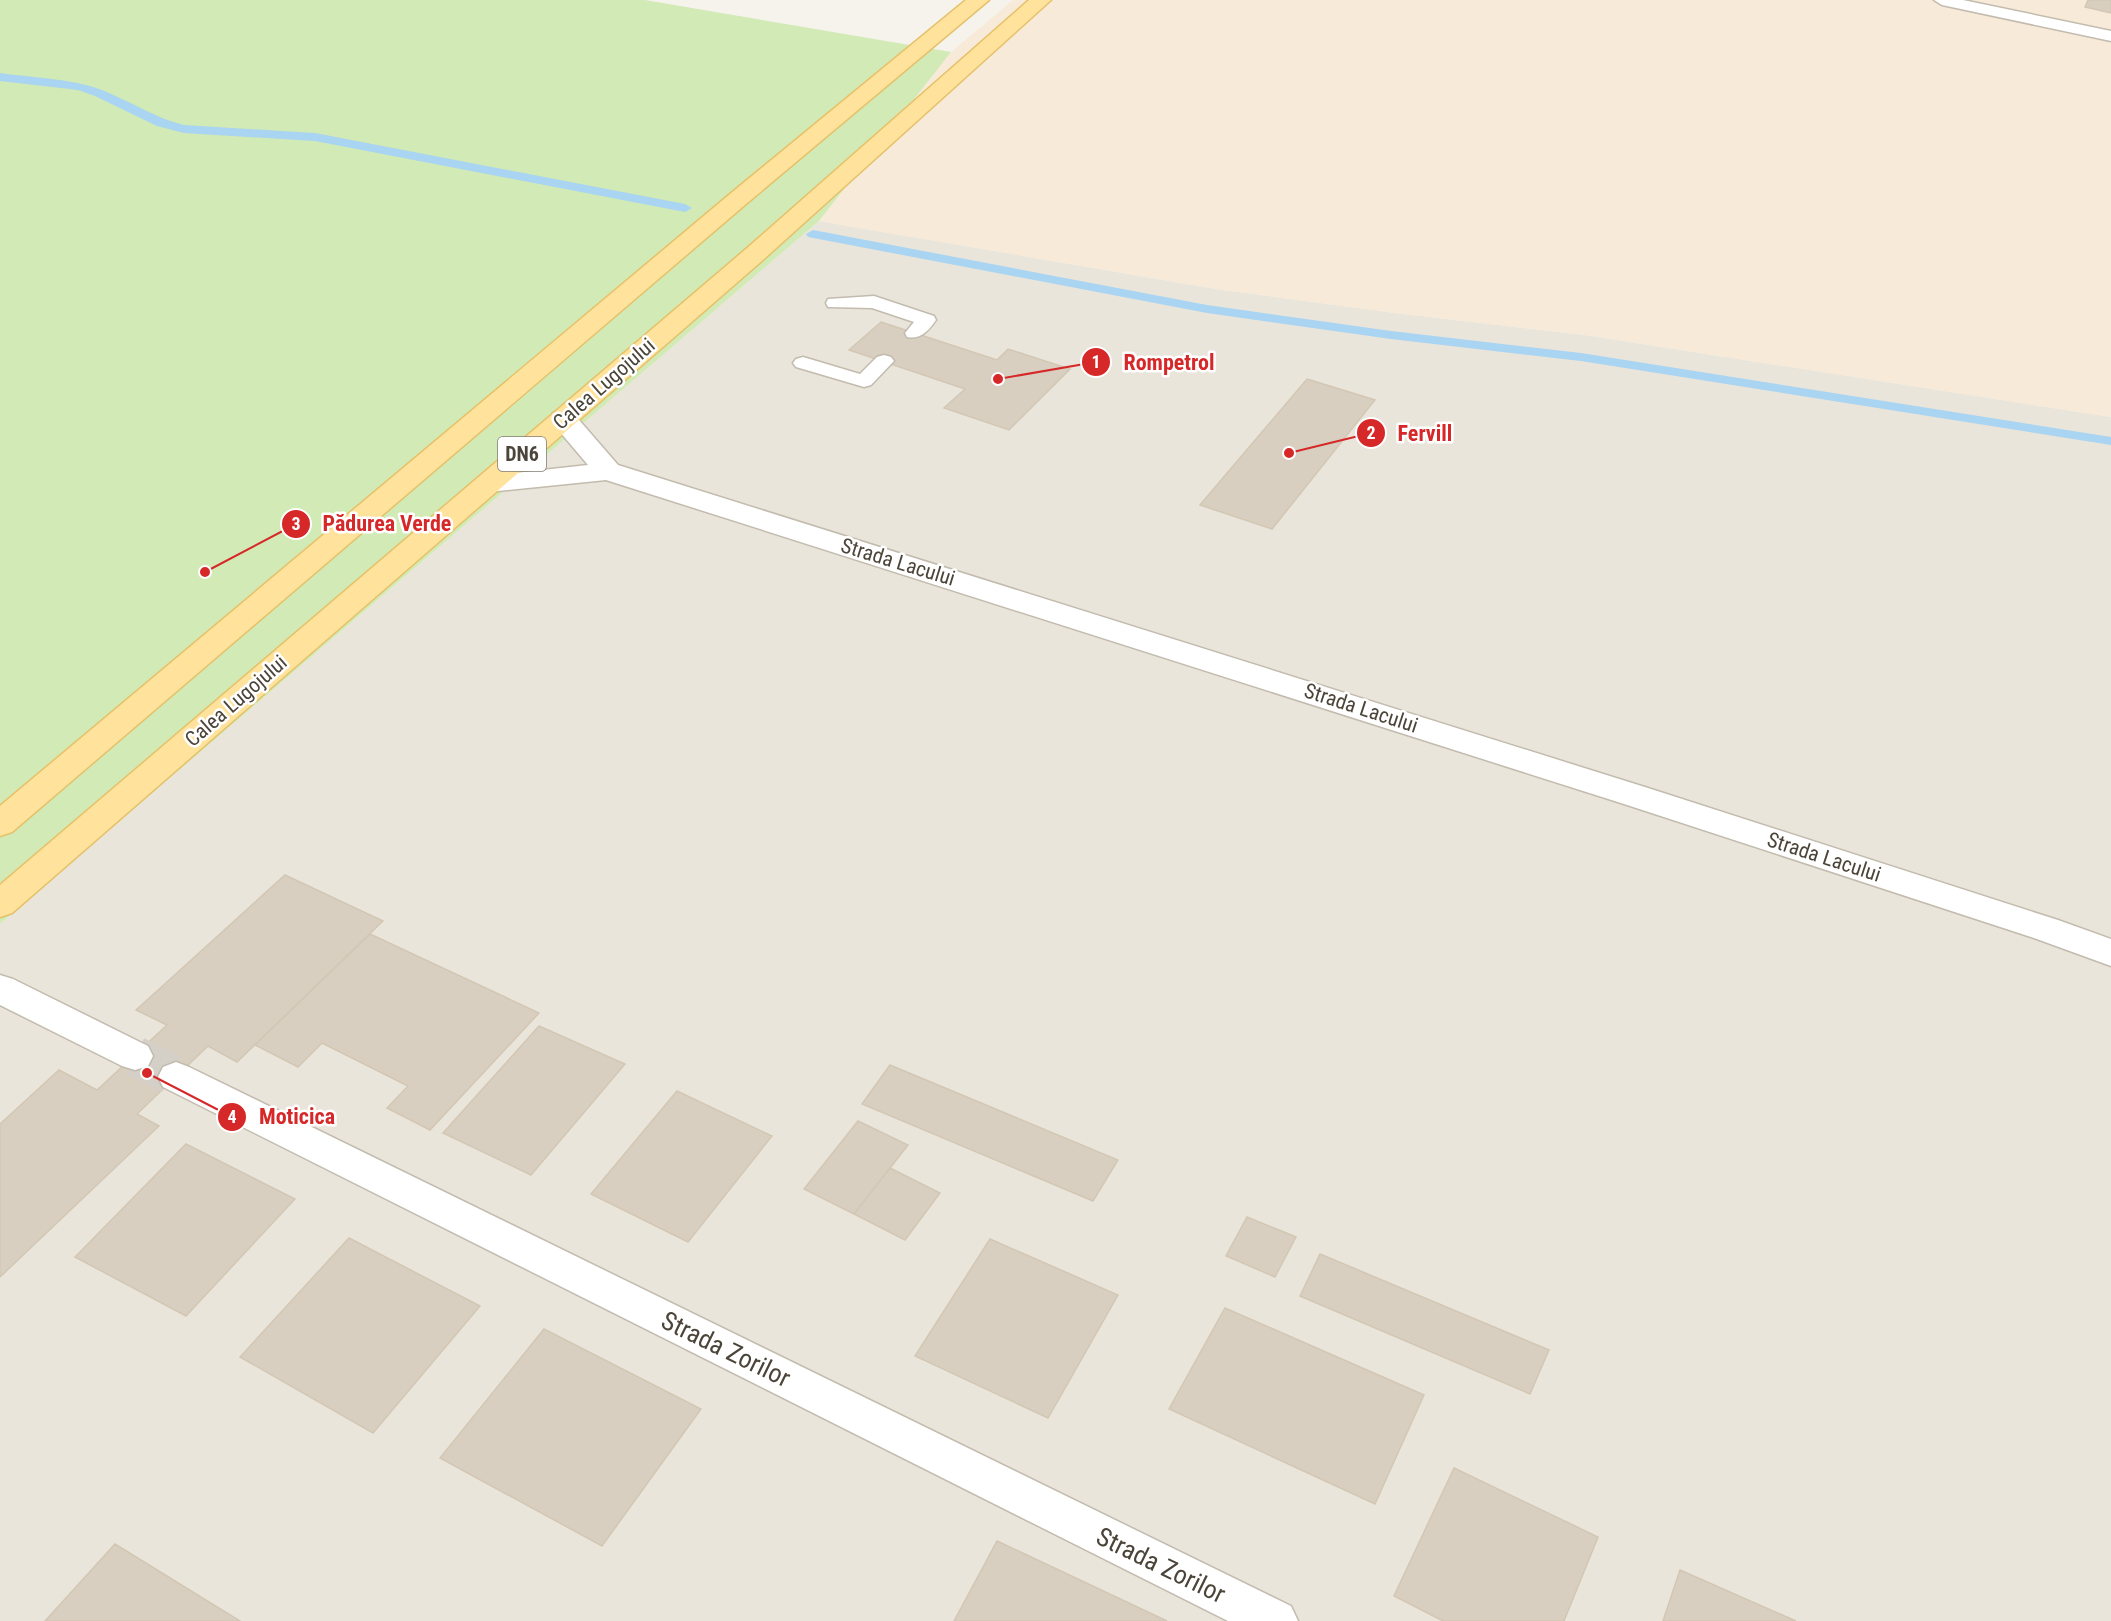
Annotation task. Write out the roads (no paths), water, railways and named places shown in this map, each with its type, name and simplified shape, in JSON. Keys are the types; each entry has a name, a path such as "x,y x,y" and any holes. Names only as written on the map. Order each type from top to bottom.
{"main road":[{"name":"DN6","path":"0,824 729,207 979,0"},
{"name":"Calea Lugojului","path":"0,904 755,254 1041,0"}],"street":[{"path":"563,419 608,471"},
{"name":"Strada Lacului","path":"488,484 608,471 1647,799 2046,929 2111,953"},
{"path":"0,989 135,1056"},
{"name":"Strada Zorilor","path":"176,1077 1275,1621"}],"lane":[{"path":"1942,0 2111,36"},
{"path":"835,303 874,303 927,320 914,333"},
{"path":"803,363 864,381 884,361"}],"waterway":[{"path":"0,77 80,87 99,93 161,123 184,129 315,137 685,208"},
{"path":"813,234 1207,309 1391,335 1581,357 2111,441"}],"tunnel":[{"path":"135,1056 176,1077"}],"place":[{"name":"Rompetrol","path":"998,379"},
{"name":"Fervill","path":"1289,453"},
{"name":"Pădurea Verde","path":"205,572"},
{"name":"Moticica","path":"147,1073"}]}
